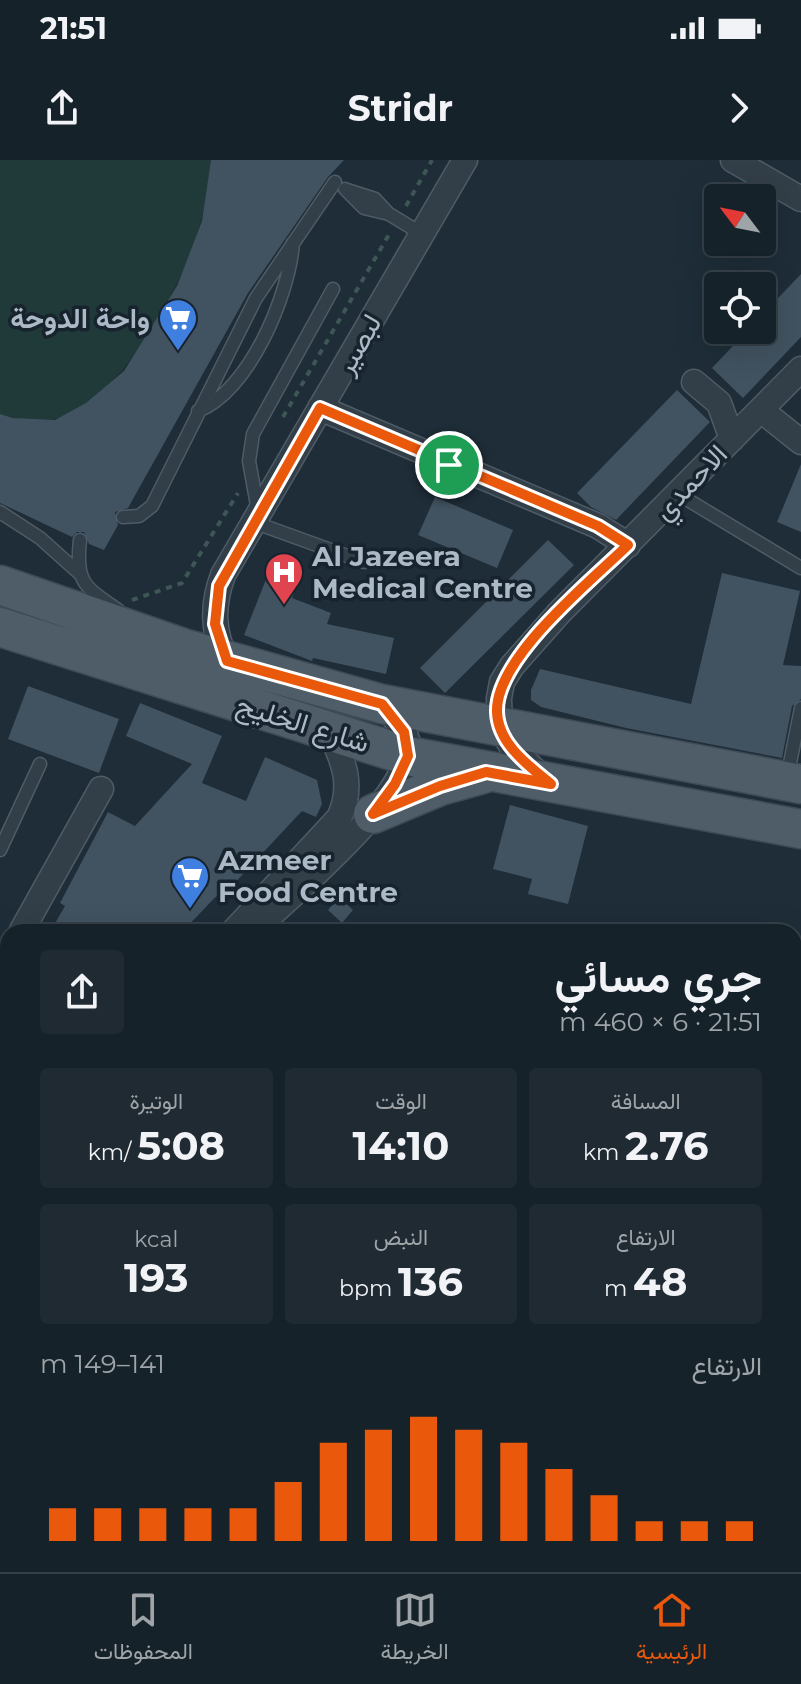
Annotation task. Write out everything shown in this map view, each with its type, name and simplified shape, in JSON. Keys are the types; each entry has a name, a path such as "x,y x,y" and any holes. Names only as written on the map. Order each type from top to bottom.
{"main road":[{"name":"شارع الخليج","path":"0,585 142,635 382,704 794,783"},
{"name":"شارع الخليج","path":"0,627 408,756 801,829"},
{"path":"373,814 440,786 486,772"}],"street":[{"name":"لبصير","path":"227,661 217,637 216,598 223,575 465,160"},
{"path":"733,160 801,199"},
{"name":"الاحمدي","path":"500,727 502,682 512,666 801,369"},
{"path":"694,382 719,403 732,439"},
{"path":"719,403 761,410 801,442"},
{"path":"320,408 598,526 628,545"},
{"path":"260,924 373,814 395,784 408,756 404,732 382,704"},
{"path":"500,727 515,752 551,784"},
{"path":"240,924 339,818 345,804 347,776 330,732"},
{"path":"25,924 101,789"}],"lane":[{"path":"123,517 139,516 152,506 256,298 333,182 347,190 364,208 389,214 422,234"},
{"path":"198,411 227,393 270,324 286,283 293,239"},
{"path":"333,289 253,434 249,461 256,518 364,562"},
{"path":"678,494 801,568"},
{"path":"0,512 40,538 79,573 87,588 122,612 142,635"},
{"path":"79,573 80,540"},
{"path":"794,783 801,708"},
{"path":"0,850 40,764"}],"green space":[{"path":"0,160 211,160 205,206 193,246 147,337 103,390 80,408 55,419 27,420 0,414"}],"building":[{"name":"واحة الدوحة","path":"211,160 344,160 328,177 248,293 128,508 115,512 118,525 104,550 89,544 84,532 77,532 72,537 0,503 0,414 13,418 55,420 86,403 124,371 177,286 202,221"},
{"path":"801,274 801,337 743,398 712,368 735,344 776,344 776,300"},
{"path":"677,390 710,422 616,520 591,507 577,493"},
{"path":"801,464 801,532 777,522"},
{"path":"435,497 513,530 497,568 418,535"},
{"path":"548,540 574,565 445,693 420,668"},
{"name":"Al Jazeera Medical Centre","path":"274,559 303,571 292,598 331,613 327,624 394,638 386,674 313,658 312,661 244,635"},
{"path":"722,573 800,591 783,665 801,666 801,699 792,706 782,758 626,728 541,707 531,700 531,690 540,669 691,704"},
{"path":"28,686 119,719 99,773 8,739"},
{"path":"140,703 222,736 202,783 246,801 265,757 317,780 322,804 316,817 302,811 230,888 227,885 190,924 55,924 65,906 60,903 108,812 135,826 192,764 126,736"},
{"path":"510,805 588,826 568,904 528,894 532,879 493,869"},
{"path":"339,897 353,910 342,923 328,910"}],"place":[{"name":"واحة الدوحة","path":"178,352"},
{"name":"Al Jazeera Medical Centre","path":"284,606"},
{"name":"Azmeer Food Centre","path":"190,910"}],"route":[{"path":"320,408 449,465 607,530 628,545 522,653 502,682 497,712 500,727 515,752 551,784 486,772 440,786 373,814 395,784 408,756 408,744 399,723 382,704 227,661 217,637 216,598 229,564 320,408"}]}
